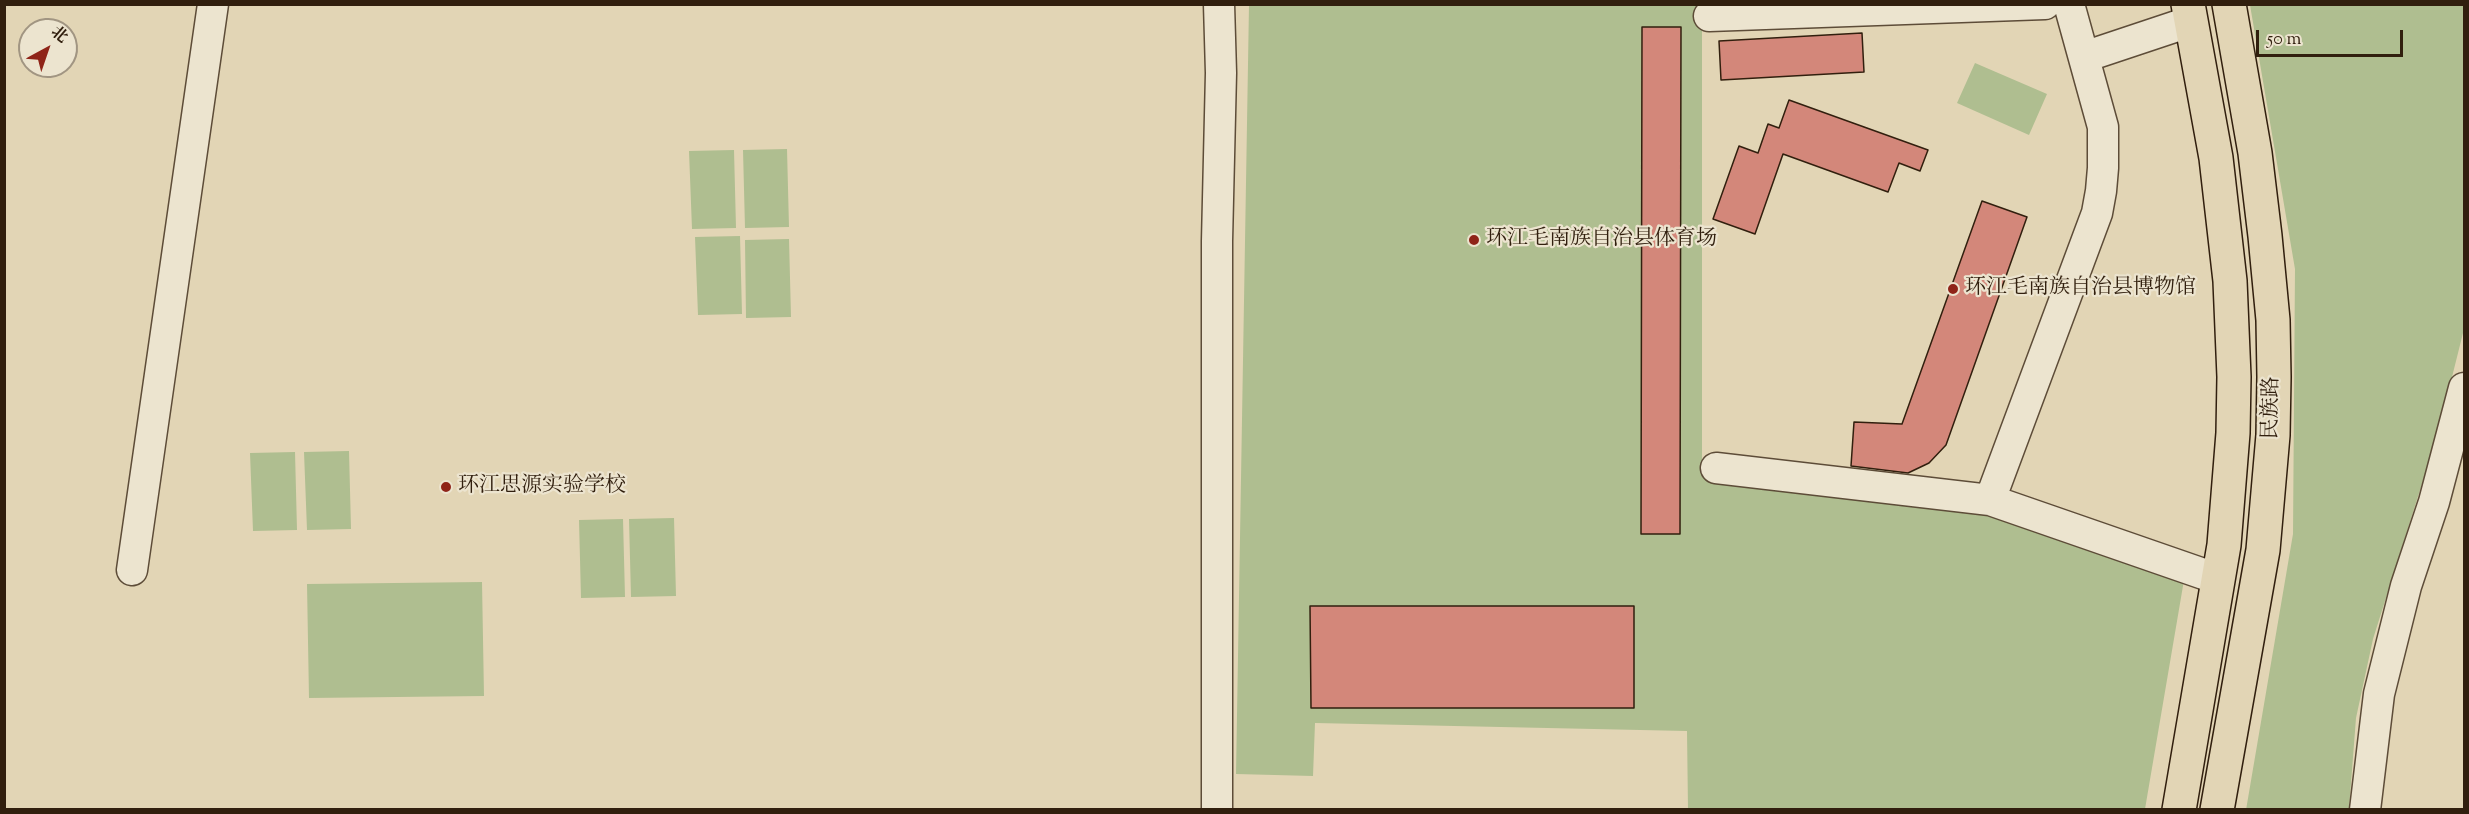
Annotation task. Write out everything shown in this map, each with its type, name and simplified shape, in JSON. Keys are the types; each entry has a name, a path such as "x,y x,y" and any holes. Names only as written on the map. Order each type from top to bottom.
{"main road":[{"name":"民族路","path":"2217,810 2263,550 2273,424 2272,320 2268,257 2255,153 2229,4"},
{"name":"民族路","path":"2180,810 2218,579 2230,489 2233,433 2233,321 2216,158 2190,13"}],"street":[{"path":"132,570 213,4"},
{"path":"1217,810 1219,4"},
{"path":"1709,16 2046,4"},
{"path":"1990,500 2097,213 2103,168 2103,127 2069,4"},
{"path":"2084,57 2190,13"},
{"path":"2365,810 2379,694 2403,597 2434,502 2464,388"},
{"path":"1716,468 1990,500 2218,579"}],"green space":[{"name":"环江毛南族自治县体育场","path":"1249,5 1702,5 1702,476 1964,508 2184,580 2145,809 1688,809 1687,731 1315,723 1313,776 1236,774"},
{"path":"2250,5 2464,5 2464,329 2438,433 2373,639 2356,718 2349,809 2246,810 2293,534 2295,269"},
{"path":"1975,63 2047,94 2029,135 1957,103"},
{"path":"787,149 789,227 745,228 743,150"},
{"path":"734,150 736,228 692,229 689,151"},
{"path":"740,236 742,314 698,315 695,237"},
{"path":"789,239 791,317 746,318 745,240"},
{"path":"349,451 351,529 307,530 304,452"},
{"path":"295,452 297,530 253,531 250,453"},
{"path":"674,518 676,596 631,597 629,519"},
{"path":"623,519 625,597 581,598 579,520"},
{"path":"482,582 484,696 309,698 307,584"}],"building":[{"path":"1642,27 1681,27 1680,534 1641,534"},
{"path":"1862,33 1864,72 1721,80 1719,41"},
{"path":"1789,100 1928,150 1920,171 1899,163 1888,192 1783,154 1755,234 1713,219 1739,146 1758,153 1768,124 1779,128"},
{"path":"1982,201 2027,217 1946,445 1929,463 1908,473 1851,466 1854,422 1902,424"},
{"path":"1310,606 1634,606 1634,708 1311,708"}],"place":[{"name":"环江毛南族自治县体育场","path":"1474,240"},
{"name":"环江毛南族自治县博物馆","path":"1953,289"},
{"name":"环江思源实验学校","path":"446,487"}]}
